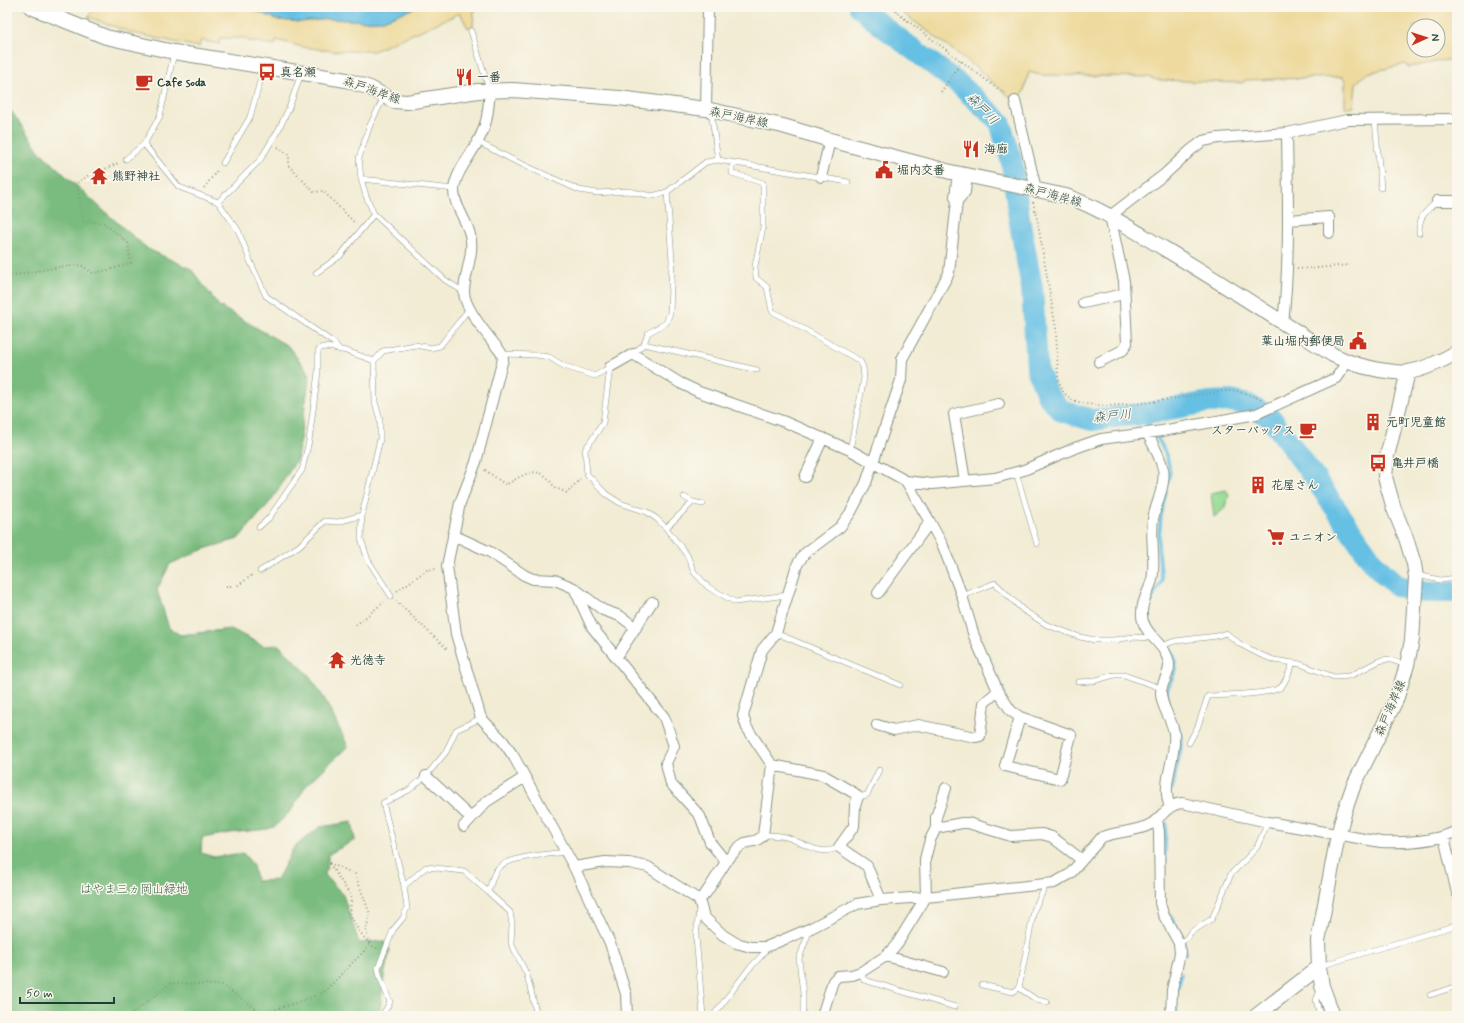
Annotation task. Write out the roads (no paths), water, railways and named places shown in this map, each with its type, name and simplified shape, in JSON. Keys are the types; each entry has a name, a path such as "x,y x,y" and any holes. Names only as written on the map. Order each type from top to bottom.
{"main road":[{"name":"森戸海岸線","path":"31,7 106,36 174,52 346,80 370,88 394,101 407,102 490,90 513,90 619,98 709,110 783,126 830,140 968,176 1041,191 1083,202 1110,216 1211,277 1333,355 1347,362 1374,370 1408,372 1434,364 1457,352"},
{"name":"森戸海岸線","path":"1333,1016 1322,986 1319,966 1318,941 1338,835 1345,810 1354,788 1396,700 1407,665 1412,640 1416,576 1412,556 1394,509 1385,477 1387,456 1408,372"},
{"path":"1256,1016 1319,966"}],"street":[{"path":"708,7 709,110"},
{"path":"490,90 488,118 478,142 460,170 454,189 455,197 471,235 464,292 469,309 502,354 503,359 476,464 460,503 447,566 456,634 481,718 503,741 514,757 574,867 610,943 626,994 627,1016"},
{"path":"1015,101 1041,191"},
{"path":"1099,362 1123,350 1127,343 1124,281 1110,216 1165,174 1203,141 1218,138 1287,133 1347,120 1457,119"},
{"path":"1283,323 1287,270 1287,133"},
{"path":"821,177 830,140"},
{"path":"699,900 706,893 726,862 736,850 745,844 758,841 763,835 772,765 747,728 743,716 762,650 776,633 797,564 804,554 840,527 854,506 866,483 901,380 902,359 949,273 957,201 964,192 968,176"},
{"path":"1438,202 1457,201"},
{"path":"1288,220 1328,217 1329,233"},
{"path":"1083,303 1124,294"},
{"path":"610,367 633,354 680,384 785,422 823,438 874,462 906,481 932,484 994,478 1016,472 1101,439 1257,413 1336,378 1347,362"},
{"path":"965,481 954,414 999,404"},
{"path":"1148,432 1160,459 1163,470 1163,481 1153,520 1152,580 1143,605 1142,613 1144,624 1153,638 1161,646 1166,654 1169,664 1168,674 1161,688 1163,706 1172,724 1174,733 1174,744 1166,792 1166,797 1170,807"},
{"path":"805,478 823,438"},
{"path":"906,481 943,546 962,596 974,636 998,691 1011,712 1020,717 1071,735 1060,779 1005,766 1020,717"},
{"path":"878,593 930,522"},
{"path":"453,535 490,552 524,575 533,579 555,580 574,588 603,610 620,616 636,628"},
{"path":"574,588 592,627 664,717 674,746 666,763 671,784 700,816 710,842 726,862"},
{"path":"616,658 652,602"},
{"path":"876,725 894,730 918,725 976,737 980,736 984,703 998,691"},
{"path":"772,765 823,775 854,793 858,797 855,804 854,826 839,847 867,866 881,900"},
{"path":"426,776 468,822 486,802 525,777"},
{"path":"822,1016 833,981 838,976 852,975 861,972 886,956 897,944 926,897 925,859 930,840 936,828 936,817 946,788"},
{"path":"574,867 605,862 629,863 648,867 699,900 704,917 723,935 736,943 751,947 766,947 811,928 857,904 881,900 926,897 1046,884 1062,880 1070,874 1102,837 1109,834 1144,827 1157,819 1170,807 1182,803 1268,822 1381,842 1399,843 1444,837 1457,831"},
{"path":"1157,819 1159,832 1161,909 1182,941 1171,1002 1171,1016"},
{"path":"936,828 968,823 1011,836 1042,834 1052,837 1082,860"},
{"path":"1444,837 1457,893"},
{"path":"886,956 943,972"}],"lane":[{"path":"471,31 490,90"},
{"path":"126,159 144,144 160,116 174,52"},
{"path":"223,163 250,117 265,66"},
{"path":"218,202 260,160 289,108 302,72"},
{"path":"384,96 370,125 359,158 361,179 366,196 374,214 445,280 464,292"},
{"path":"709,110 718,160"},
{"path":"1375,120 1381,188"},
{"path":"478,142 515,161 579,190 597,193 628,190 652,196 667,192 706,162 718,160 848,182"},
{"path":"144,144 179,187 199,196 218,202 238,230 251,264 266,296 334,343 340,350"},
{"path":"732,163 732,173 763,183 763,227 755,266 756,278 767,287 772,311 860,361 863,367 864,378 850,450"},
{"path":"361,179 454,189"},
{"path":"633,354 644,344 648,333 666,323 670,313 672,260 667,192"},
{"path":"1419,233 1419,221 1424,213 1438,202"},
{"path":"316,273 340,256 374,214"},
{"path":"391,596 368,560 362,539 362,515 380,439 380,420 375,402 374,361 383,351 415,345 431,348 440,346 469,309"},
{"path":"644,344 757,370"},
{"path":"259,527 268,518 302,470 309,441 318,372 318,351 322,347 340,350 374,361"},
{"path":"502,354 549,357 564,366 595,376 610,367"},
{"path":"610,367 603,423 586,450 587,474 606,494 620,503 647,512 657,519 687,555 694,572 708,587 735,602 787,595"},
{"path":"1016,472 1037,544"},
{"path":"684,497 692,502 703,504"},
{"path":"666,528 692,502"},
{"path":"260,570 299,546 325,521 338,522 362,515"},
{"path":"1416,576 1440,580 1457,578"},
{"path":"962,596 995,583 1023,610 1047,625 1080,638 1095,640 1114,640 1133,637 1153,638"},
{"path":"1161,646 1175,641 1217,636 1226,632 1240,644 1261,655 1274,660 1293,663 1334,677 1354,674 1388,659 1407,665"},
{"path":"776,633 900,685"},
{"path":"1189,743 1198,726 1208,696 1278,690 1282,686 1293,663"},
{"path":"1078,682 1093,682 1114,675 1124,675 1161,688"},
{"path":"382,1016 390,1002 378,968 393,930 403,918 407,908 404,886 383,803 408,790 426,776 446,752 456,730 481,718"},
{"path":"858,797 867,795 879,770"},
{"path":"1182,941 1191,932 1212,919 1231,874 1257,847 1268,822"},
{"path":"763,835 787,837 812,849 832,851 839,847"},
{"path":"488,892 496,871 502,863 512,860 565,852"},
{"path":"404,886 426,867 464,871 510,912 512,924 511,943 527,975 538,1016"},
{"path":"982,984 1013,992 1019,988 1034,910 1046,884"},
{"path":"699,900 696,937 703,1016"},
{"path":"1319,966 1457,925"},
{"path":"803,1016 803,994 799,959 811,928"},
{"path":"713,1016 748,970 764,953 766,947"},
{"path":"861,972 864,980 954,1007"},
{"path":"1320,1016 1316,1000 1322,986"},
{"path":"1430,995 1457,986"},
{"path":"1019,988 1037,1000 1047,1002"}],"water":[{"path":"246,7 417,7 383,20 368,21 329,19 300,22 278,20"}],"waterway":[{"name":"森戸川","path":"860,7 873,19 959,84 1000,122 1012,163 1019,218 1032,288 1037,368 1047,395 1062,411 1092,420 1141,414 1209,402 1231,401 1249,405 1271,418 1375,565 1397,586 1427,592 1457,592"},
{"path":"1141,414 1163,448 1169,464 1170,472 1167,484"},
{"path":"1154,632 1146,613 1148,606 1162,581 1158,546 1161,515 1166,492"},
{"path":"1159,636 1174,656 1176,669 1167,689 1167,702"},
{"path":"1172,790 1181,746 1181,734 1176,724"},
{"path":"1164,873 1166,823"},
{"path":"1166,909 1181,936 1185,948 1185,954"},
{"path":"1176,995 1181,974"},
{"path":"1176,1005 1177,1016"}],"place":[{"name":"真名瀬","path":"267,72"},
{"name":"一番","path":"464,77"},
{"name":"Cafe soda","path":"144,82"},
{"name":"海廊","path":"971,149"},
{"name":"堀内交番","path":"884,170"},
{"name":"熊野神社","path":"99,176"},
{"name":"葉山堀内郵便局","path":"1358,341"},
{"name":"元町児童館","path":"1373,422"},
{"name":"スターバックス","path":"1308,430"},
{"name":"亀井戸橋","path":"1378,463"},
{"name":"花屋さん","path":"1258,485"},
{"name":"ユニオン","path":"1276,537"},
{"name":"光徳寺","path":"337,660"}],"park label":[{"name":"はやま三ヵ岡山緑地","path":"134,889"}]}
